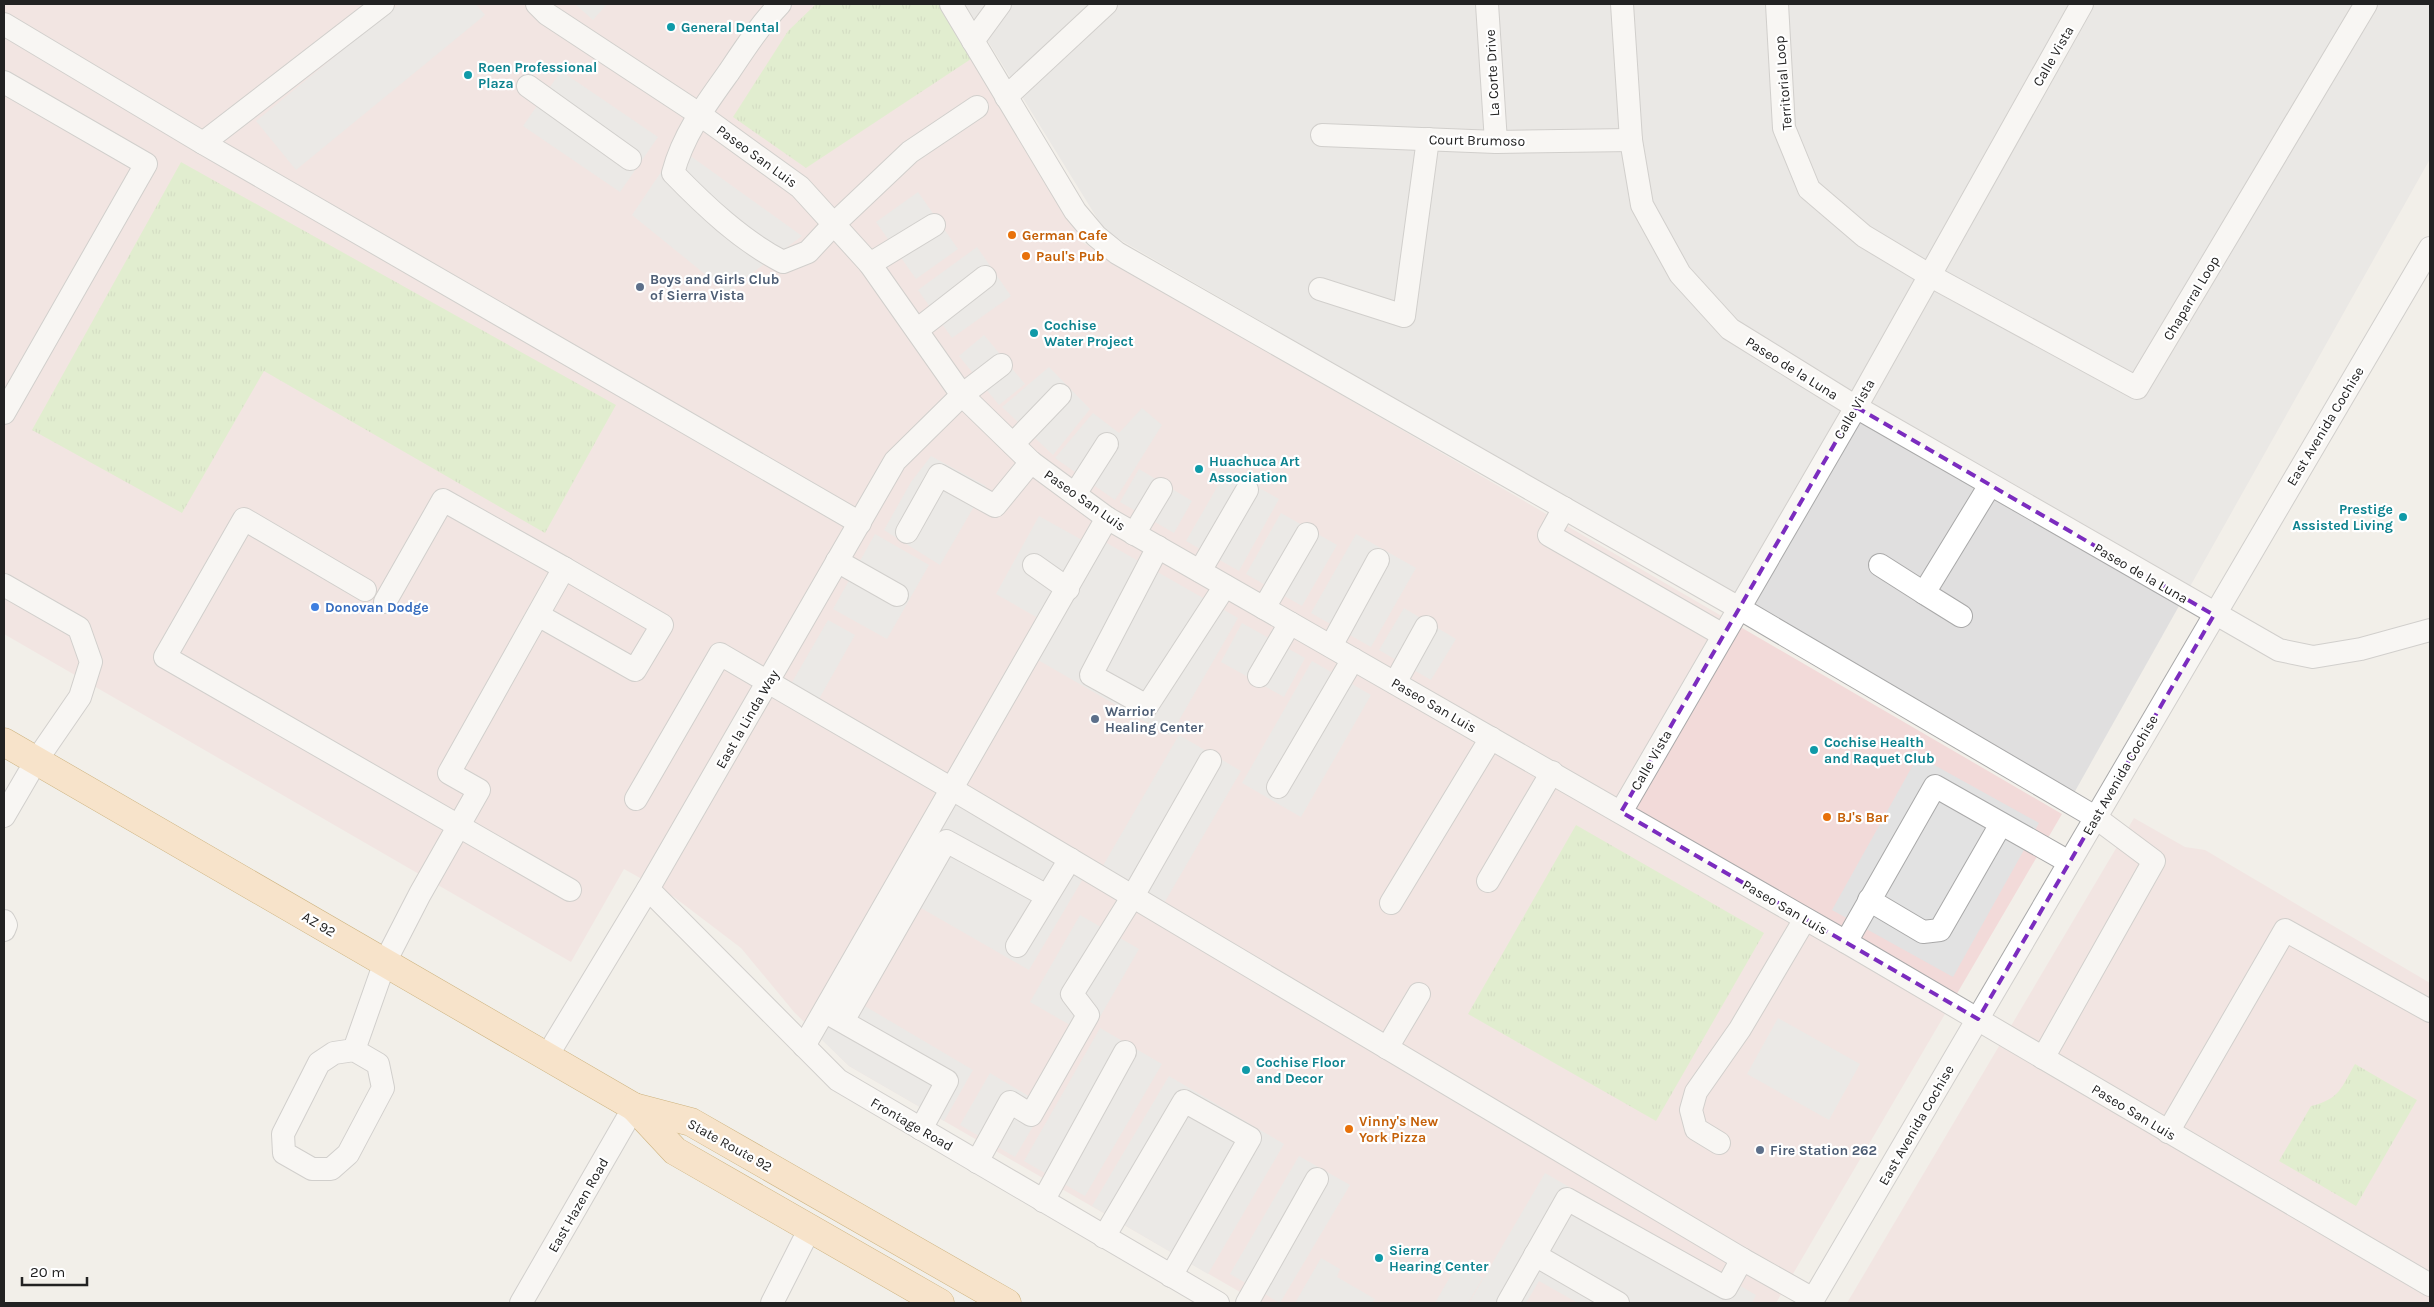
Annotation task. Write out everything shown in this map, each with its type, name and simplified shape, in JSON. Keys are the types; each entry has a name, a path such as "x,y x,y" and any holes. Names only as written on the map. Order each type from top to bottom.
{"main road":[{"name":"AZ 92","path":"4,742 634,1107 675,1151 940,1303"},
{"name":"State Route 92","path":"634,1107 691,1122 979,1296 1007,1303"}],"street":[{"path":"203,143 383,4"},
{"name":"Paseo San Luis","path":"537,4 547,14 699,114 800,186 870,264 962,395 1031,462 1108,518 1846,942 2430,1285"},
{"path":"780,4 764,21 699,114 678,154 673,174 701,202 766,253 784,262 808,252 834,224 910,152 977,107"},
{"path":"951,4 1075,211 1096,236 1117,253 1739,608 2095,817 2154,861 2043,1058"},
{"path":"973,41 1000,4"},
{"path":"1006,97 1106,4"},
{"name":"La Corte Drive","path":"1487,4 1496,142"},
{"name":"Paseo de la Luna","path":"1622,4 1631,140 1642,205 1680,274 1730,329 1856,407 2214,615 2279,650 2313,657 2361,649 2430,630"},
{"name":"Territorial Loop","path":"1777,4 1784,128 1809,189 1864,236 1929,275"},
{"name":"Calle Vista","path":"1621,812 1856,407 2082,4"},
{"name":"Chaparral Loop","path":"1929,275 2136,388 2366,4"},
{"path":"4,24 203,143 860,522"},
{"path":"4,82 146,164 4,413"},
{"path":"528,86 630,159"},
{"name":"Court Brumoso","path":"1322,135 1496,142 1631,140"},
{"path":"1320,290 1404,316 1428,139"},
{"path":"870,264 934,225"},
{"name":"East Avenida Cochise","path":"1812,1301 2430,248"},
{"path":"917,330 985,277"},
{"name":"East la Linda Way","path":"547,1056 648,889 895,461 962,395 1001,365"},
{"path":"1013,444 1060,395"},
{"path":"1074,494 1107,444"},
{"path":"907,532 939,475 995,506 1031,462"},
{"path":"1924,593 1990,485"},
{"path":"1134,534 1161,489"},
{"path":"1200,571 1247,490"},
{"path":"385,602 443,500 662,625 635,670 538,615"},
{"path":"1564,508 1550,535 1723,635"},
{"path":"834,1016 952,789 1108,518"},
{"path":"365,590 244,519 165,657 570,890"},
{"path":"1264,608 1307,534"},
{"path":"1158,547 1091,675 1147,706 1225,586"},
{"path":"1331,646 1378,560"},
{"path":"837,561 897,595"},
{"path":"1034,564 1068,589"},
{"path":"1880,565 1961,616"},
{"path":"354,1050 386,962 420,894 460,828 479,790 449,773 564,568"},
{"path":"4,585 80,628 91,662 80,697 36,761 4,816"},
{"path":"1258,676 1290,623"},
{"path":"1395,683 1426,627"},
{"path":"636,799 720,654 1133,896 1812,1301"},
{"path":"1278,787 1353,659"},
{"path":"1391,903 1491,738"},
{"path":"977,1162 1010,1102 1031,1115 1036,1107 1088,1016 1072,994 1133,896 1210,761"},
{"path":"1488,881 1552,772"},
{"path":"1846,942 1935,786 2068,862"},
{"path":"1869,900 1922,932 1940,930 2001,824"},
{"path":"804,1046 834,1016 946,841 1047,896"},
{"path":"1017,946 1070,859"},
{"name":"Frontage Road","path":"648,889 838,1080 1218,1303"},
{"path":"1719,1143 1696,1129 1691,1110 1696,1092 1740,1029 1805,919"},
{"path":"4,921 6,925 4,930"},
{"path":"2168,1132 2285,930 2430,1012"},
{"path":"1387,1048 1419,994"},
{"path":"834,1016 947,1081 921,1129"},
{"path":"354,1050 378,1064 383,1088 348,1154 331,1169 312,1169 284,1152 283,1134 319,1063 334,1053 354,1050"},
{"path":"1043,1200 1125,1052"},
{"path":"1104,1236 1184,1101 1250,1138 1171,1276"},
{"name":"East Hazen Road","path":"521,1303 634,1107"},
{"path":"1246,1303 1317,1178"},
{"path":"1508,1303 1567,1198 1721,1296 1742,1258"},
{"path":"772,1303 810,1228"},
{"path":"1535,1255 1618,1303"}],"highlighted area":[{"path":"1856,407 2214,615 1978,1019 1621,812"}],"shaded area":[{"path":"4,4 942,4 1084,243 1134,274 2062,814 1776,1303 1259,1303 849,1066 794,1012 741,948 674,897 624,869 571,962 4,634"},
{"path":"399,4 476,4 485,15 296,170 256,121"},
{"path":"575,4 607,4 593,20"},
{"path":"965,4 2430,4 2430,159 2074,793 1105,231"},
{"path":"561,71 658,137 620,192 523,126"},
{"path":"678,147 802,236 727,292 632,215"},
{"path":"918,192 958,249 916,279 876,222"},
{"path":"977,247 1011,296 952,338 918,290"},
{"path":"984,335 1025,384 999,405 959,356"},
{"path":"1049,367 1090,409 1053,455 1002,407"},
{"path":"1142,408 1162,425 1115,500 1055,458 1093,413 1119,433"},
{"path":"931,456 986,486 940,565 884,530 911,482"},
{"path":"1139,469 1192,501 1174,533 1120,502"},
{"path":"1227,470 1279,499 1239,571 1186,541"},
{"path":"1281,513 1337,545 1302,606 1246,574"},
{"path":"1039,516 1082,540 1038,618 996,594"},
{"path":"875,534 929,565 887,639 833,609"},
{"path":"1356,534 1416,568 1371,647 1311,613"},
{"path":"1105,542 1238,618 1170,736 1038,660"},
{"path":"1404,608 1456,639 1431,680 1379,650"},
{"path":"828,620 855,635 819,699 791,684"},
{"path":"1242,623 1305,658 1284,697 1221,662"},
{"path":"1312,661 1371,695 1301,817 1242,783"},
{"path":"1179,735 1241,771 1163,905 1101,869"},
{"path":"1918,756 2039,823 1953,977 1832,910"},
{"path":"956,801 1084,877 1029,970 921,908 863,1005 973,1070 944,1121 849,1066 821,1039"},
{"path":"2134,818 2185,847 2205,850 2430,983 2430,1303 1847,1303"},
{"path":"1080,915 1139,949 1089,1036 1030,1002"},
{"path":"1778,1018 1860,1064 1829,1120 1747,1074"},
{"path":"1100,1028 1162,1064 1085,1196 1024,1161"},
{"path":"990,1073 1045,1106 1015,1157 960,1125"},
{"path":"1169,1076 1284,1144 1208,1274 1092,1206"},
{"path":"1299,1156 1350,1185 1280,1303 1230,1274"},
{"path":"1545,1173 1756,1295 1752,1303 1578,1303 1539,1281 1526,1303 1469,1303"},
{"path":"1321,1258 1340,1269 1337,1277 1375,1299 1372,1303 1295,1303"},
{"path":"1458,1263 1483,1278 1468,1303 1435,1303"}],"green space":[{"path":"816,4 942,4 974,57 806,168 733,117 788,31"},
{"path":"181,162 616,405 545,533 264,371 182,513 32,430"},
{"path":"1576,825 1764,933 1656,1121 1468,1014"},
{"path":"2355,1064 2417,1100 2356,1206 2279,1161 2311,1106 2334,1096 2343,1086"}],"place":[{"name":"General Dental","path":"671,27"},
{"name":"Roen Professional Plaza","path":"468,75"},
{"name":"German Cafe","path":"1012,235"},
{"name":"Paul's Pub","path":"1026,256"},
{"name":"Boys and Girls Club of Sierra Vista","path":"640,287"},
{"name":"Cochise Water Project","path":"1034,333"},
{"name":"Huachuca Art Association","path":"1199,469"},
{"name":"Prestige Assisted Living","path":"2403,517"},
{"name":"Donovan Dodge","path":"315,607"},
{"name":"Warrior Healing Center","path":"1095,719"},
{"name":"Cochise Health and Raquet Club","path":"1814,750"},
{"name":"BJ's Bar","path":"1827,817"},
{"name":"Cochise Floor and Decor","path":"1246,1070"},
{"name":"Vinny's New York Pizza","path":"1349,1129"},
{"name":"Fire Station 262","path":"1760,1150"},
{"name":"Sierra Hearing Center","path":"1379,1258"}]}
